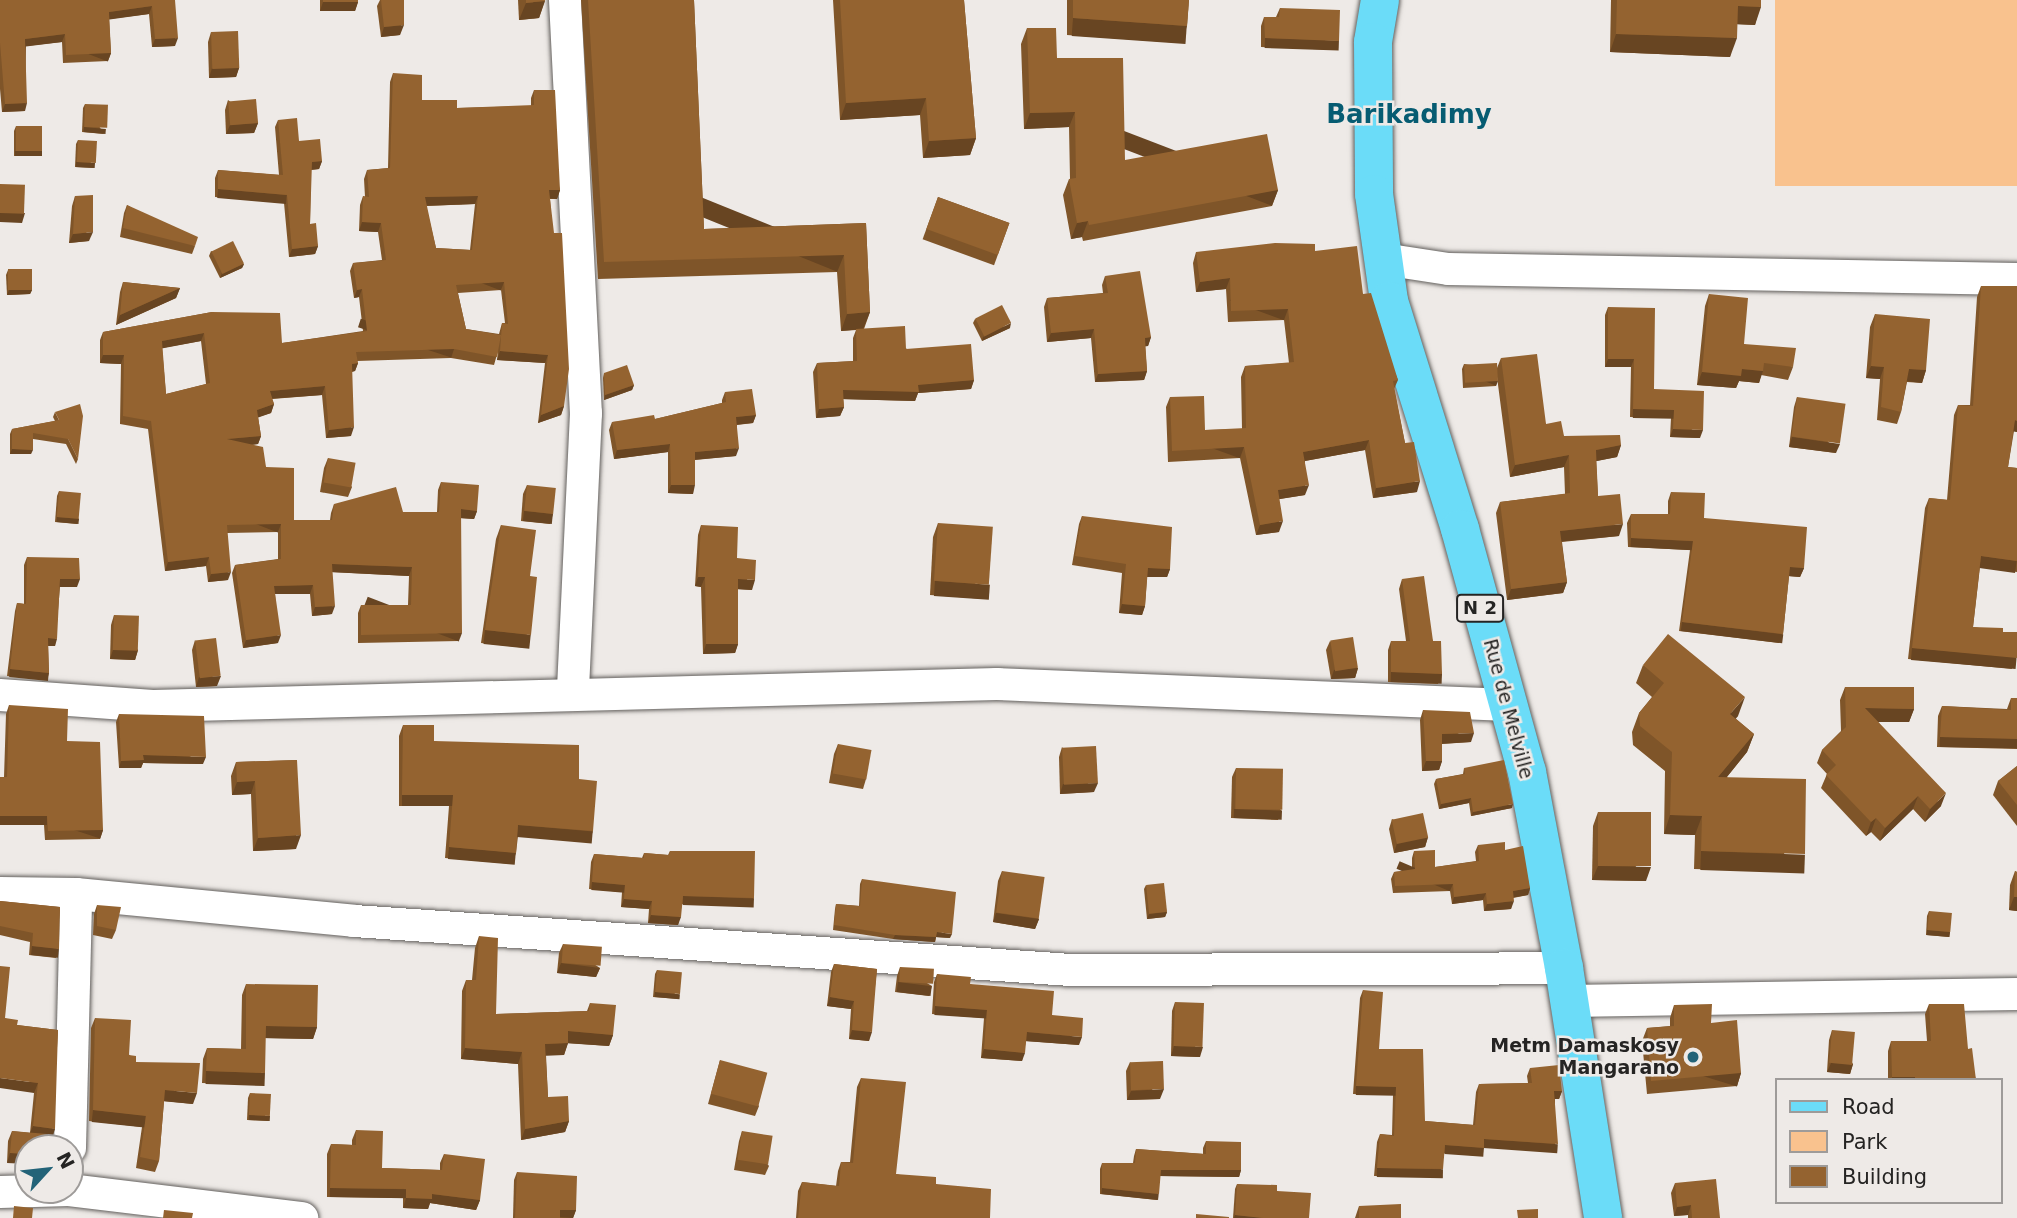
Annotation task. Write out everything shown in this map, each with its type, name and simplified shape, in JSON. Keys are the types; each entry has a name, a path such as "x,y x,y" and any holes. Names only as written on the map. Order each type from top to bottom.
{"main road":[{"name":"Rue de Melville","path":"1380,0 1373,42 1374,180 1389,301 1527,772 1566,985 1603,1218"}],"street":[{"path":"565,0 586,414 573,693"},
{"path":"1383,259 1448,269 2017,279"},
{"path":"0,695 153,706 997,684 1509,705"},
{"path":"0,893 76,894 354,921 1071,970 1566,985 2017,994"},
{"path":"70,1134 76,894"},
{"path":"84,1192 302,1218"}],"green space":[{"path":"1775,0 2017,0 2017,186 1775,186"}],"building":[{"path":"0,0 175,0 178,38 155,39 152,6 109,12 111,53 66,55 65,34 25,39 27,103 5,104"},
{"path":"358,0 358,2 323,2"},
{"path":"381,0 404,0 404,25 384,27"},
{"path":"526,0 545,0 545,1 526,3"},
{"path":"588,0 694,0 704,229 866,223 870,312 847,314 844,255 604,262"},
{"path":"840,0 964,0 976,138 929,141 926,98 846,103"},
{"path":"1073,0 1189,0 1187,26 1073,18"},
{"path":"1617,0 1761,0 1761,7 1738,6 1737,38 1616,34"},
{"path":"1280,8 1340,10 1339,41 1265,38 1264,17 1279,17"},
{"path":"1027,28 1056,28 1057,58 1123,58 1125,160 1267,134 1278,190 1089,225 1088,221 1077,223 1069,179 1076,178 1075,112 1030,113"},
{"path":"238,31 239,68 212,69 211,32"},
{"path":"393,73 422,75 422,100 457,100 457,108 534,105 534,90 555,90 560,190 549,190 554,233 562,233 569,369 564,406 541,415 548,355 500,351 502,323 508,324 504,282 456,285 466,329 501,335 497,357 454,349 356,352 358,363 352,364 354,427 329,430 325,386 270,391 274,404 257,410 261,436 227,439 263,447 266,467 294,468 294,520 332,520 334,504 396,487 403,512 439,512 441,482 479,485 477,511 461,509 462,633 361,635 361,605 411,605 412,567 332,564 335,606 315,607 313,585 274,586 281,635 246,640 235,565 281,559 281,524 227,525 231,572 211,574 209,557 168,562 151,421 123,416 124,355 103,355 103,332 212,312 280,313 282,343 367,331 362,289 357,290 353,263 386,260 381,223 362,222 363,196 369,197 367,170 390,168","holes":["478,196 472,250 436,248 425,197","204,333 210,383 166,394 162,341"]},
{"path":"256,99 258,123 230,125 228,101"},
{"path":"85,104 108,105 107,128 84,127"},
{"path":"297,118 299,141 320,139 322,161 312,162 310,224 316,223 318,246 292,249 287,195 218,189 218,170 283,175 278,120"},
{"path":"16,126 42,126 42,151 16,151"},
{"path":"78,140 97,141 96,163 77,162"},
{"path":"0,184 25,185 24,214 0,213"},
{"path":"93,195 93,232 73,234 75,196"},
{"path":"938,197 1009,223 998,255 926,229"},
{"path":"127,205 198,237 195,246 123,228"},
{"path":"233,241 244,263 222,274 211,252"},
{"path":"1275,243 1315,244 1315,251 1357,246 1363,294 1371,293 1398,380 1393,381 1405,443 1414,442 1420,481 1376,488 1369,440 1303,452 1309,485 1278,490 1283,521 1260,525 1244,447 1172,451 1170,397 1204,396 1205,430 1246,428 1245,366 1294,362 1288,309 1231,311 1230,278 1200,282 1196,252"},
{"path":"8,269 32,269 32,290 8,290"},
{"path":"1140,271 1151,337 1145,338 1147,371 1098,374 1094,329 1051,333 1047,298 1108,293 1105,276"},
{"path":"123,282 180,288 120,315"},
{"path":"1981,286 2017,286 2017,421 2015,420 2008,467 2017,468 2017,561 1981,556 1973,627 2003,628 2003,632 2017,632 2017,658 1912,648 1929,498 1950,500 1958,405 1973,406"},
{"path":"1709,294 1748,298 1744,344 1796,348 1793,367 1764,363 1763,371 1742,369 1741,376 1702,372"},
{"path":"1002,305 1011,323 984,336 975,319"},
{"path":"1608,307 1655,308 1654,389 1704,391 1703,430 1673,429 1674,410 1633,409 1634,359 1608,359"},
{"path":"1875,314 1930,319 1926,370 1909,369 1901,412 1881,407 1884,367 1871,366"},
{"path":"905,326 906,349 971,344 974,380 918,385 919,392 843,390 844,407 819,409 817,363 857,361 856,329"},
{"path":"1537,354 1546,424 1561,421 1564,436 1620,435 1621,445 1596,450 1598,496 1620,494 1623,524 1560,531 1567,582 1511,589 1500,502 1570,493 1569,455 1515,465 1501,358"},
{"path":"1497,363 1498,381 1465,383 1464,365"},
{"path":"627,365 634,385 605,395 604,373"},
{"path":"752,389 756,415 736,417 739,448 695,452 695,485 671,485 670,444 617,450 612,422 654,415 655,419 726,402 725,392"},
{"path":"1797,397 1846,404 1840,443 1791,437"},
{"path":"80,404 83,416 78,459 68,439 33,433 33,450 12,449 12,429 59,420 55,412"},
{"path":"328,458 356,463 351,487 324,483"},
{"path":"527,485 556,488 553,514 524,511"},
{"path":"59,491 81,493 79,519 57,517"},
{"path":"1671,492 1705,493 1704,518 1807,527 1804,568 1790,567 1783,634 1682,622 1693,541 1631,538 1631,514 1670,514"},
{"path":"1082,516 1172,527 1170,569 1148,568 1145,606 1122,604 1126,564 1075,556"},
{"path":"938,523 993,527 989,585 934,581"},
{"path":"501,525 536,530 530,576 537,577 531,635 485,630"},
{"path":"701,525 738,527 737,558 756,560 755,580 738,579 738,644 706,644 705,577 698,577"},
{"path":"27,557 79,558 80,579 60,579 57,639 48,638 49,673 10,669 17,603 26,604"},
{"path":"1424,576 1433,641 1441,641 1442,674 1391,672 1391,641 1410,641 1402,579"},
{"path":"114,615 139,616 138,651 113,650"},
{"path":"1668,634 1745,697 1730,714 1754,734 1718,777 1806,779 1805,854 1701,851 1702,816 1670,815 1672,752 1640,726 1639,713 1664,683 1643,665"},
{"path":"1353,637 1358,668 1335,671 1330,641"},
{"path":"216,638 221,676 200,678 195,641"},
{"path":"1845,687 1914,687 1914,709 1865,708 1946,793 1930,809 1918,796 1885,828 1876,818 1871,822 1826,775 1836,765 1822,750 1846,727"},
{"path":"2011,698 2017,698 2017,739 1940,737 1942,706 2011,710"},
{"path":"9,705 68,709 67,741 100,742 103,830 48,831 47,816 0,816 0,777 7,777"},
{"path":"1423,710 1470,712 1474,733 1442,734 1442,761 1426,761"},
{"path":"119,714 204,716 206,757 143,755 144,760 121,761"},
{"path":"403,725 434,725 434,741 579,745 579,779 597,781 593,831 518,825 516,853 449,847 453,795 402,795"},
{"path":"838,744 871,750 866,779 833,774"},
{"path":"1096,746 1098,783 1064,785 1062,748"},
{"path":"297,760 301,835 258,838 255,781 237,782 236,762"},
{"path":"1504,760 1513,804 1473,812 1471,798 1441,804 1436,779 1465,774 1464,768"},
{"path":"2017,766 2017,805 1998,781"},
{"path":"1236,768 1283,769 1282,810 1235,809"},
{"path":"1598,812 1651,812 1651,866 1598,866"},
{"path":"1423,813 1428,837 1397,844 1392,820"},
{"path":"1505,842 1505,850 1523,846 1530,888 1513,891 1514,901 1487,904 1486,893 1454,897 1453,884 1395,886 1394,872 1415,869 1414,851 1435,850 1435,867 1479,861 1478,845"},
{"path":"670,851 755,851 754,898 683,896 681,917 651,915 652,901 624,899 625,885 592,882 594,854 644,858 644,853 669,855"},
{"path":"1002,871 1045,877 1039,919 996,913"},
{"path":"2015,871 2017,872 2017,897 2014,897"},
{"path":"862,879 956,892 952,934 937,932 936,937 895,935 834,925 836,904 860,906"},
{"path":"1164,883 1167,912 1149,914 1146,885"},
{"path":"0,901 60,907 59,949 32,946 33,933 0,926"},
{"path":"97,905 121,907 116,930 97,926"},
{"path":"1929,911 1952,913 1950,932 1927,930"},
{"path":"479,936 498,938 496,1014 589,1011 590,1003 616,1005 613,1035 568,1031 568,1043 545,1044 548,1097 568,1096 569,1121 525,1129 522,1052 465,1048 466,980 476,980"},
{"path":"563,944 602,947 601,966 562,963"},
{"path":"834,964 877,969 872,1032 852,1030 854,1001 830,997"},
{"path":"0,966 10,967 5,1018 18,1020 17,1025 58,1030 55,1129 33,1126 38,1083 0,1078"},
{"path":"900,967 934,969 933,984 899,982"},
{"path":"657,970 682,972 680,994 655,992"},
{"path":"937,974 971,977 970,984 1054,991 1052,1015 1083,1018 1082,1037 1027,1032 1025,1053 984,1049 987,1010 935,1006"},
{"path":"246,984 318,985 317,1027 266,1026 265,1073 206,1071 207,1048 246,1049"},
{"path":"1363,990 1383,992 1379,1049 1423,1049 1425,1121 1475,1125 1479,1084 1532,1083 1530,1068 1559,1065 1562,1091 1554,1091 1558,1144 1484,1139 1484,1148 1445,1145 1443,1169 1377,1168 1380,1134 1394,1136 1396,1087 1356,1086"},
{"path":"1175,1002 1204,1003 1202,1047 1173,1046"},
{"path":"1712,1004 1711,1023 1737,1020 1741,1073 1651,1081 1647,1028 1674,1026 1674,1005"},
{"path":"1929,1004 1964,1004 1968,1049 1972,1048 1976,1078 1892,1077 1891,1041 1931,1041"},
{"path":"95,1018 131,1020 129,1055 136,1056 136,1062 200,1063 197,1093 165,1090 159,1161 140,1157 146,1116 93,1110"},
{"path":"1832,1030 1855,1032 1852,1065 1829,1063"},
{"path":"720,1060 767,1073 758,1106 711,1094"},
{"path":"1163,1061 1164,1089 1131,1090 1130,1062"},
{"path":"861,1078 906,1082 896,1174 936,1177 936,1184 991,1189 990,1218 798,1218 802,1182 839,1186 841,1162 853,1163"},
{"path":"250,1093 271,1094 270,1116 249,1115"},
{"path":"356,1130 383,1131 382,1168 442,1170 444,1154 485,1159 480,1200 432,1194 432,1199 406,1198 406,1189 330,1188 331,1144 356,1145"},
{"path":"12,1131 47,1134 14,1134 14,1153 10,1153"},
{"path":"742,1131 773,1136 768,1164 737,1160"},
{"path":"1206,1141 1241,1142 1241,1170 1161,1170 1159,1194 1102,1188 1102,1163 1135,1163 1136,1149 1206,1154"},
{"path":"517,1172 577,1176 576,1210 560,1210 560,1218 515,1218"},
{"path":"1716,1179 1720,1218 1692,1218 1691,1205 1677,1207 1675,1183"},
{"path":"1237,1184 1277,1185 1277,1191 1311,1193 1309,1218 1235,1215"},
{"path":"1401,1204 1401,1218 1359,1218 1359,1206"},
{"path":"14,1206 33,1208 32,1218 13,1218"},
{"path":"1538,1209 1538,1218 1518,1218 1517,1210"},
{"path":"164,1210 193,1213 192,1218 163,1218"},
{"path":"1196,1214 1229,1217 1229,1218 1196,1218"}],"place":[{"name":"Metm Damaskosy Mangarano","path":"1693,1057"}],"district":[{"name":"Barikadimy","path":"1409,115"}]}
